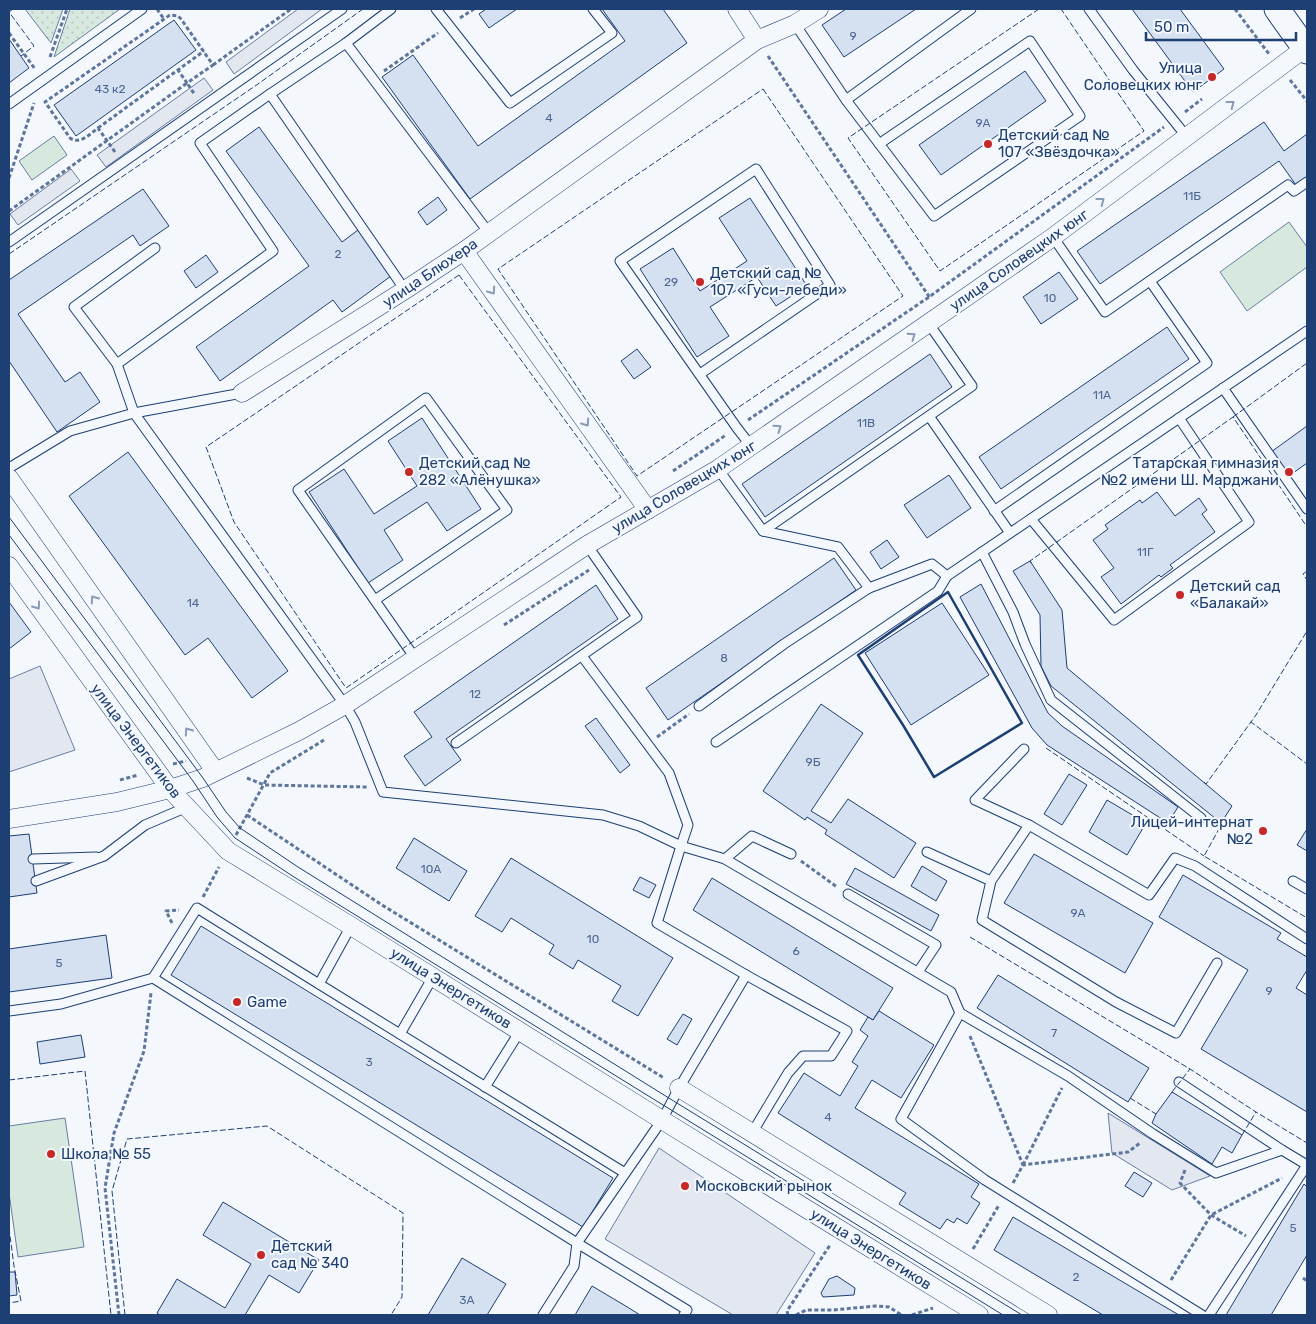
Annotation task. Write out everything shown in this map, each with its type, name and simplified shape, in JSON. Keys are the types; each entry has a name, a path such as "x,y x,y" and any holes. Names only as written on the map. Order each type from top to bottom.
{"street":[{"path":"737,9 757,40"},
{"name":"улица Блюхера","path":"242,393 464,251 757,40 795,24 819,9"},
{"path":"1277,9 1307,48"},
{"name":"улица Соловецких юнг","path":"9,819 118,802 170,789 203,778 299,732 345,705 588,545 718,469 1053,237 1307,48"},
{"path":"464,251 648,510"},
{"path":"9,478 216,771"},
{"name":"улица Энергетиков","path":"9,566 170,789 228,851 979,1315"},
{"path":"679,1088 1048,1315"}],"lane":[{"path":"9,104 142,9"},
{"path":"9,242 203,106 329,12 342,9"},
{"path":"117,364 273,251 200,143 346,43 391,9"},
{"path":"436,9 510,103 612,33 594,9"},
{"path":"846,100 971,9"},
{"path":"1089,9 1133,70 1188,137"},
{"path":"795,24 846,100 878,144 934,216 1080,116 1030,42 878,144"},
{"path":"346,43 489,233"},
{"path":"270,94 405,290"},
{"path":"700,374 830,285 756,169 620,261 737,428 751,446"},
{"path":"1053,237 1105,312 1288,185 1294,191 1307,182"},
{"path":"155,248 74,307 117,364 134,413 345,705 355,722 383,792 603,815 639,826 681,846 725,859 951,992 960,1013 1068,1076 1153,1134 1216,1173 1282,1150"},
{"path":"994,511 1207,363 1150,281"},
{"path":"763,531 972,386 936,319"},
{"path":"716,742 938,591 947,576 1307,331"},
{"path":"1223,388 1307,509"},
{"name":"улица Блюхера","path":"9,468 70,431 134,413 242,393"},
{"path":"376,600 507,510 426,398 298,490 416,658"},
{"path":"929,416 1010,533"},
{"path":"1031,519 1114,620 1249,522 1179,418"},
{"path":"718,469 763,531 838,548 868,588"},
{"path":"456,743 637,617 588,545"},
{"path":"982,552 1013,612 1051,700 1201,818"},
{"path":"700,706 784,644 868,588 932,564 947,576"},
{"path":"582,656 669,773 688,825 657,923 847,1031 831,1056 803,1056 788,1073 752,1133"},
{"path":"1024,749 976,800 1029,825 1149,895 1175,858 1195,866 1307,939"},
{"path":"36,881 104,856 146,825 187,808"},
{"path":"1029,825 991,881 982,920 1116,1002 1176,1033 1217,962"},
{"path":"725,859 752,836 791,854"},
{"path":"927,852 991,881"},
{"path":"33,859 104,856"},
{"path":"1294,881 1307,889"},
{"path":"848,894 936,945 918,972"},
{"path":"9,1011 61,1004 153,978 196,908 625,1173"},
{"path":"319,984 351,926"},
{"path":"543,1315 574,1266 577,1243 662,1120 746,975"},
{"path":"400,1034 433,977"},
{"path":"153,978 687,1310 684,1315"},
{"path":"960,1013 901,1118 1006,1194 1202,1315"},
{"path":"485,1086 520,1031"},
{"path":"1179,1082 1307,1165 1209,1315"}],"path":[{"path":"157,9 164,19"},
{"path":"166,9 170,14 181,18 213,65"},
{"path":"9,211 291,9"},
{"path":"372,78 474,9"},
{"path":"1235,9 1260,43"},
{"path":"170,14 45,102 70,138 74,141 82,140 204,51"},
{"path":"9,33 23,54"},
{"path":"757,40 929,297 936,319"},
{"path":"1279,68 1307,101"},
{"path":"178,70 203,106"},
{"path":"669,474 929,297 1205,97"},
{"path":"98,128 122,162"},
{"path":"648,744 700,706"},
{"path":"202,899 270,773 355,722"},
{"path":"247,815 382,905 679,1088"},
{"path":"791,854 848,894"},
{"path":"119,1315 105,1188 114,1133 144,1051 153,978"},
{"path":"960,1013 1023,1165"},
{"path":"964,1264 1023,1165 1068,1076"},
{"path":"1023,1165 1128,1152 1153,1134"},
{"path":"1190,1156 1180,1183 1211,1215 1257,1242"},
{"path":"1164,1292 1211,1215 1307,1165"},
{"path":"788,1315 787,1311 830,1245"},
{"path":"1303,1278 1307,1281"},
{"path":"796,1315 806,1310 833,1310 876,1306 889,1307 900,1315"},
{"path":"912,1315 933,1308"}],"shaded area":[{"path":"25,9 63,9 51,43"},
{"path":"70,9 120,9 54,57"},
{"path":"298,9 322,9 234,74 226,62"},
{"path":"204,78 213,90 106,167 97,155"},
{"path":"54,136 67,155 32,180 19,161"},
{"path":"71,169 80,181 18,225 10,214"},
{"path":"1289,222 1307,247 1307,267 1247,311 1220,272"},
{"path":"40,666 75,750 9,772 9,679"},
{"path":"1108,1113 1210,1176 1172,1190 1112,1153"},
{"path":"65,1118 84,1247 18,1257 9,1193 9,1126"},
{"path":"659,1148 815,1253 776,1315 733,1315 605,1239"}],"building":[{"path":"486,9 517,9 489,28 479,14"},
{"path":"602,9 663,9 687,43 470,199 382,77 413,55 478,146 625,41"},
{"path":"846,9 916,9 844,57 822,25"},
{"path":"1132,9 1180,9 1224,69 1193,92"},
{"path":"174,20 196,50 76,136 54,105"},
{"path":"9,39 29,68 9,83"},
{"path":"1025,71 1046,101 941,175 919,145"},
{"path":"1264,122 1284,151 1307,134 1307,177 1296,185 1279,161 1100,284 1077,251"},
{"path":"259,127 342,242 358,230 391,276 342,312 333,300 220,381 196,347 309,266 226,151"},
{"path":"143,189 169,226 140,246 133,235 18,314 65,382 80,372 100,402 57,432 9,361 9,280"},
{"path":"438,197 447,210 427,225 418,212"},
{"path":"750,198 807,286 776,306 757,277 710,307 729,336 697,357 640,269 673,248 700,291 747,261 719,218"},
{"path":"206,255 218,272 196,288 184,271"},
{"path":"1059,272 1078,299 1041,324 1023,297"},
{"path":"1167,327 1189,359 1001,489 979,457"},
{"path":"637,349 651,367 634,379 621,361"},
{"path":"930,354 952,387 765,517 742,484"},
{"path":"422,418 481,509 447,531 427,502 384,530 403,560 368,583 309,492 344,469 374,514 417,486 388,441"},
{"path":"1307,426 1307,463 1289,476 1271,452"},
{"path":"128,452 288,671 252,698 208,638 185,655 69,496"},
{"path":"949,475 971,508 927,538 904,505"},
{"path":"1157,492 1175,516 1199,498 1207,510 1202,514 1215,532 1170,565 1173,568 1161,577 1159,575 1121,604 1101,577 1114,568 1093,540 1108,529 1105,525 1140,500 1142,503"},
{"path":"887,540 899,557 881,569 870,552"},
{"path":"834,558 856,590 668,720 646,688"},
{"path":"1030,561 1062,610 1067,668 1232,806 1221,823 1051,686 1041,666 1040,615 1013,571"},
{"path":"981,584 1048,713 1062,726 1178,807 1168,823 1047,745 1032,728 960,597"},
{"path":"596,585 618,619 446,739 461,760 425,786 404,756 432,737 414,712"},
{"path":"9,602 31,632 9,649"},
{"path":"942,603 989,675 911,725 865,653"},
{"path":"821,704 863,733 811,811 831,823 848,799 916,843 894,878 825,834 827,830 807,817 805,820 763,791"},
{"path":"596,718 630,765 620,773 585,726"},
{"path":"1069,774 1087,785 1062,825 1044,814"},
{"path":"1107,800 1146,823 1127,855 1089,832"},
{"path":"1307,829 1307,851 1297,845"},
{"path":"29,834 37,893 9,897 9,836"},
{"path":"414,838 467,871 449,901 396,868"},
{"path":"1034,854 1153,923 1125,973 1004,903"},
{"path":"511,858 673,958 638,1016 612,1001 621,986 578,960 573,969 549,954 554,945 511,918 502,932 475,916"},
{"path":"922,866 947,881 936,901 911,886"},
{"path":"855,868 939,915 931,931 846,884"},
{"path":"1183,875 1281,933 1277,939 1307,957 1307,970 1296,988 1307,995 1307,1112 1201,1049 1248,970 1159,917"},
{"path":"640,877 656,885 649,898 633,890"},
{"path":"712,878 893,988 873,1020 693,910"},
{"path":"201,926 613,1178 583,1227 171,975"},
{"path":"106,935 112,978 9,992 9,949"},
{"path":"998,975 1149,1068 1128,1102 977,1008"},
{"path":"879,1011 934,1045 901,1098 872,1080 855,1108 979,1184 971,1197 980,1203 967,1224 957,1218 954,1223 947,1219 940,1229 899,1204 906,1193 778,1113 804,1073 840,1096 858,1066 852,1062 868,1036 860,1030 868,1017 873,1020"},
{"path":"683,1014 692,1019 677,1045 667,1039"},
{"path":"81,1035 85,1057 40,1064 37,1042"},
{"path":"1172,1092 1242,1135 1232,1153 1222,1147 1212,1164 1152,1123 1156,1114"},
{"path":"1134,1172 1152,1183 1143,1197 1125,1186"},
{"path":"1304,1184 1307,1187 1307,1255 1271,1315 1226,1315"},
{"path":"223,1202 319,1260 299,1293 269,1275 245,1315 160,1315 157,1313 177,1279 225,1308 251,1264 203,1235"},
{"path":"1013,1217 1179,1315 1103,1315 994,1250"},
{"path":"462,1258 506,1284 487,1315 428,1315"},
{"path":"9,1272 15,1272 17,1295 9,1296"},
{"path":"837,1276 855,1288 854,1295 823,1297 821,1293 829,1279"},
{"path":"592,1286 629,1308 640,1315 575,1315"}],"tram line":[{"path":"9,517 203,778 226,812 240,828 298,867 672,1100 1022,1315"},
{"path":"9,535 193,781 217,817 235,838 294,877 1003,1315"}],"fence":[{"path":"13,9 9,12 34,46 21,56"},
{"path":"9,254 258,84 363,9"},
{"path":"1039,9 848,138 940,271 1144,131 1061,9"},
{"path":"763,89 903,296 637,476 498,269 763,89"},
{"path":"459,275 621,497 346,688 234,522 206,447 459,275"},
{"path":"1233,417 1307,363"},
{"path":"1031,563 1030,561 1233,417 1307,527"},
{"path":"1307,571 1303,574 1307,580"},
{"path":"1204,782 1206,784 1256,715 1307,631"},
{"path":"1250,723 1307,764"},
{"path":"1046,748 1204,856"},
{"path":"1224,820 1204,856 1307,918"},
{"path":"970,937 1190,1069 1307,1143"},
{"path":"1172,1092 1190,1069"},
{"path":"9,1080 85,1071 111,1315"},
{"path":"1130,1098 1156,1114"},
{"path":"1242,1135 1256,1112"},
{"path":"125,1315 112,1191 127,1139 267,1126 403,1213 402,1297 391,1315"},
{"path":"9,1228 21,1301 9,1303"}],"wall":[{"path":"948,592 1022,723 934,777 858,655 948,592"}],"place":[{"name":"Улица Соловецких юнг","path":"1212,77"},
{"name":"Детский сад № 107 «Звёздочка»","path":"988,144"},
{"name":"Детский сад № 107 «Гуси-лебеди»","path":"700,282"},
{"name":"Детский сад № 282 «Алёнушка»","path":"409,472"},
{"name":"Татарская гимназия №2 имени Ш. Марджани","path":"1289,472"},
{"name":"Детский сад «Балакай»","path":"1180,595"},
{"name":"Лицей-интернат №2","path":"1263,831"},
{"name":"Game","path":"237,1002"},
{"name":"Школа № 55","path":"51,1154"},
{"name":"Московский рынок","path":"685,1186"},
{"name":"Детский сад № 340","path":"261,1255"}]}
